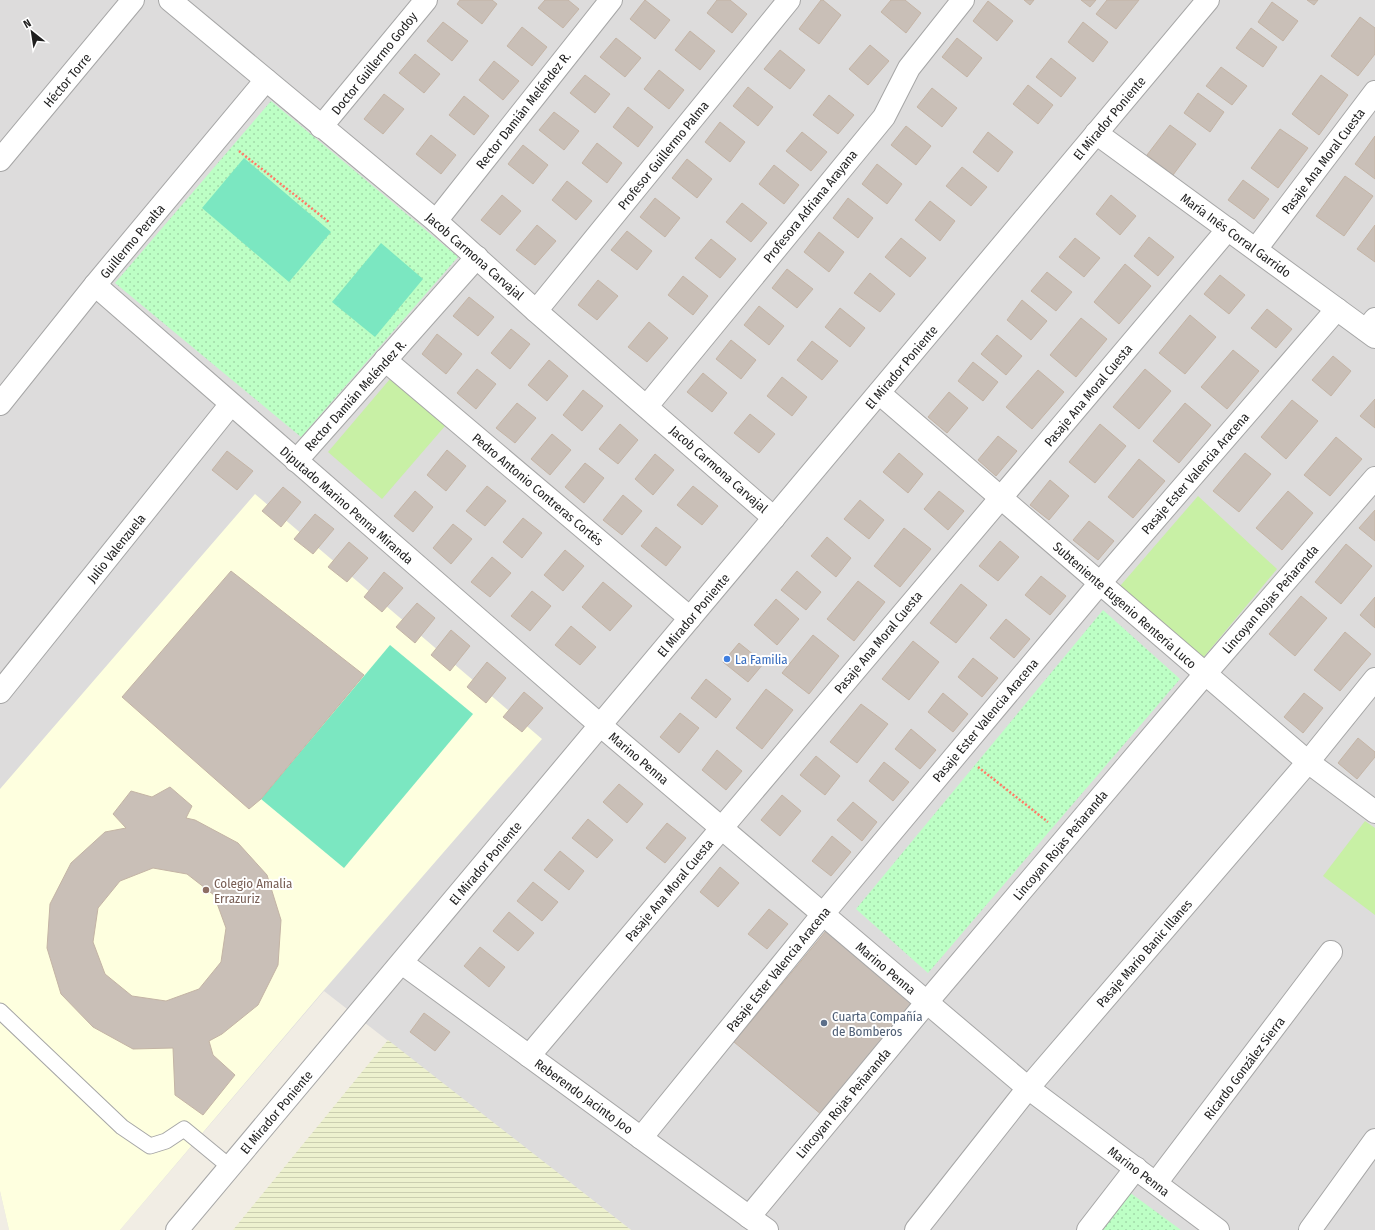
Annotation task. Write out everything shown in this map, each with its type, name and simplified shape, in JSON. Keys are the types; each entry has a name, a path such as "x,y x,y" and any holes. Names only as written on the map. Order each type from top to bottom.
{"street":[{"name":"Héctor Torre","path":"0,160 133,0"},
{"name":"Jacob Carmona Carvajal","path":"170,0 436,221 536,311 774,518"},
{"name":"Rector Damián Meléndez R.","path":"436,221 610,0"},
{"name":"Profesor Guillermo Palma","path":"536,311 789,0"},
{"name":"Profesora Adriana Arayana","path":"647,406 884,117 909,68 964,0"},
{"name":"Doctor Guillermo Godoy","path":"321,127 424,1"},
{"name":"El Mirador Poniente","path":"177,1230 1096,133 1199,3"},
{"name":"Guillermo Peralta","path":"0,404 94,285 266,80"},
{"name":"Pasaje Ana Moral Cuesta","path":"1256,250 1375,92"},
{"name":"María Inés Corral Garrido","path":"1096,133 1337,309 1372,328"},
{"name":"Pasaje Ana Moral Cuesta","path":"529,1056 1228,229"},
{"name":"Rector Damián Meléndez R.","path":"296,461 477,257"},
{"name":"Diputado Marino Penna Miranda","path":"94,285 600,725"},
{"name":"Pasaje Ester Valencia Aracena","path":"641,1138 823,914 1100,583 1337,309"},
{"name":"Pedro Antonio Contreras Cortés","path":"385,360 690,618"},
{"name":"Subteniente Eugenio Rentería Luco","path":"879,393 1308,762 1375,812"},
{"name":"Julio Valenzuela","path":"0,692 232,404"},
{"name":"Lincoyan Rojas Peñaranda","path":"749,1217 1067,836 1375,478"},
{"name":"Pasaje Mario Banic Illanes","path":"916,1230 1028,1088 1308,762 1375,679"},
{"name":"Marino Penna","path":"600,725 1028,1088 1218,1230"},
{"name":"Ricardo González Sierra","path":"1156,1184 1331,952"},
{"name":"Reberendo Jacinto Joo","path":"402,963 767,1230"},
{"path":"1310,1230 1375,1140"},
{"path":"1088,1230 1136,1168"}],"lane":[{"path":"0,1011 122,1127 150,1146 166,1141 184,1129 230,1167"}],"path":[{"path":"220,135 329,222"},
{"path":"959,752 1067,836"}],"shaded area":[{"path":"0,0 1375,0 1375,1230 631,1230 324,991 120,1230 9,1230 0,1191"},
{"name":"Colegio Amalia Errazuriz","path":"255,494 542,739 324,990 120,1230 9,1230 0,1191 0,789"},
{"path":"388,1040 631,1230 233,1230"}],"green space":[{"path":"271,101 458,257 301,437 115,283"},
{"path":"244,158 331,232 289,282 202,208"},
{"path":"381,243 423,279 375,337 332,302"},
{"path":"390,379 445,426 382,499 328,452"},
{"path":"1198,496 1277,569 1198,664 1114,593"},
{"path":"1103,610 1180,679 928,973 856,909"},
{"path":"390,645 473,714 344,868 261,799"},
{"path":"1365,821 1375,828 1375,915 1323,876"},
{"path":"1129,1192 1181,1230 1101,1230"}],"building":[{"path":"460,0 492,0 497,4 482,24 457,4"},
{"path":"545,0 568,0 579,9 563,28 538,8"},
{"path":"645,0 670,20 655,39 630,19"},
{"path":"717,0 730,0 747,14 732,33 707,13"},
{"path":"821,0 841,15 819,44 799,29"},
{"path":"891,0 905,0 921,13 906,33 881,12"},
{"path":"1024,0 1034,0 1030,5"},
{"path":"1081,0 1096,0 1090,7"},
{"path":"1107,0 1139,0 1116,29 1096,14"},
{"path":"1307,0 1318,0 1314,5"},
{"path":"988,1 1013,21 997,41 973,21"},
{"path":"1272,2 1298,21 1283,41 1258,22"},
{"path":"1360,17 1375,28 1375,54 1358,76 1331,56"},
{"path":"443,22 468,41 452,61 427,41"},
{"path":"1083,22 1108,42 1093,62 1068,42"},
{"path":"522,27 547,47 532,66 507,46"},
{"path":"1251,28 1277,47 1263,67 1236,48"},
{"path":"690,31 715,51 700,70 675,50"},
{"path":"616,38 641,58 625,77 600,57"},
{"path":"957,38 982,58 967,77 942,57"},
{"path":"870,45 889,61 868,85 849,69"},
{"path":"780,50 805,70 790,89 764,69"},
{"path":"415,54 440,74 424,93 399,73"},
{"path":"1051,58 1076,78 1061,97 1036,77"},
{"path":"494,61 519,81 503,100 479,80"},
{"path":"1221,67 1247,86 1232,105 1206,86"},
{"path":"659,70 684,90 669,109 644,89"},
{"path":"585,75 610,94 595,113 570,93"},
{"path":"1321,75 1348,95 1319,135 1292,114"},
{"path":"1028,85 1053,105 1038,124 1013,104"},
{"path":"748,87 773,107 758,126 733,106"},
{"path":"932,88 957,108 942,127 917,107"},
{"path":"1198,93 1224,112 1210,132 1184,113"},
{"path":"384,94 404,109 383,134 364,119"},
{"path":"829,95 854,115 838,134 813,115"},
{"path":"464,96 489,116 474,135 449,115"},
{"path":"628,107 653,127 638,147 613,127"},
{"path":"554,112 579,131 564,150 539,130"},
{"path":"720,122 745,142 730,162 705,142"},
{"path":"1170,125 1196,144 1173,175 1147,155"},
{"path":"906,126 931,146 916,165 891,145"},
{"path":"1280,129 1308,148 1278,188 1251,168"},
{"path":"802,132 827,152 811,171 786,151"},
{"path":"988,132 1013,152 998,172 973,152"},
{"path":"431,135 456,155 441,174 416,154"},
{"path":"1375,136 1375,179 1355,164"},
{"path":"597,143 622,163 607,183 582,163"},
{"path":"523,145 548,165 533,184 508,164"},
{"path":"687,159 712,179 697,198 672,178"},
{"path":"877,164 902,184 887,204 862,184"},
{"path":"774,165 799,185 784,204 759,184"},
{"path":"962,167 987,187 971,206 946,186"},
{"path":"1345,176 1373,196 1344,236 1316,216"},
{"path":"1243,180 1269,199 1254,219 1228,200"},
{"path":"567,181 592,201 576,220 552,200"},
{"path":"502,195 521,211 500,235 481,220"},
{"path":"1111,195 1136,216 1120,235 1096,214"},
{"path":"655,198 680,218 665,237 640,217"},
{"path":"848,198 873,218 858,238 833,218"},
{"path":"930,201 955,221 940,241 915,220"},
{"path":"742,203 767,223 751,242 726,222"},
{"path":"537,225 556,241 535,265 516,250"},
{"path":"1375,225 1375,262 1357,249"},
{"path":"627,231 652,251 637,270 611,250"},
{"path":"819,232 844,252 829,272 804,252"},
{"path":"1149,237 1174,257 1158,276 1134,256"},
{"path":"901,238 926,258 910,277 885,257"},
{"path":"1075,238 1100,258 1084,277 1059,257"},
{"path":"711,239 736,259 720,278 695,258"},
{"path":"1125,264 1151,286 1119,324 1094,302"},
{"path":"787,269 813,289 797,308 772,288"},
{"path":"1047,272 1072,292 1056,311 1031,291"},
{"path":"870,273 895,294 880,312 854,293"},
{"path":"1220,275 1245,295 1229,314 1204,294"},
{"path":"683,276 708,296 693,315 668,295"},
{"path":"598,280 618,296 597,320 578,305"},
{"path":"469,297 494,317 478,336 453,316"},
{"path":"1022,300 1047,321 1031,340 1007,320"},
{"path":"759,306 784,326 769,345 744,325"},
{"path":"840,308 865,328 850,347 825,327"},
{"path":"1267,309 1292,329 1276,348 1251,328"},
{"path":"1190,315 1216,337 1185,374 1159,353"},
{"path":"1081,318 1107,339 1076,377 1050,355"},
{"path":"649,322 668,338 647,362 628,347"},
{"path":"511,329 530,344 510,369 491,353"},
{"path":"437,334 462,354 446,374 422,354"},
{"path":"997,335 1022,356 1006,375 981,354"},
{"path":"731,340 756,360 741,379 716,359"},
{"path":"812,341 838,361 822,380 797,360"},
{"path":"1233,350 1259,371 1227,409 1201,387"},
{"path":"1333,356 1351,371 1331,396 1312,380"},
{"path":"549,360 568,376 547,401 528,385"},
{"path":"973,362 998,382 983,401 958,381"},
{"path":"477,369 496,384 476,409 457,393"},
{"path":"1145,369 1171,391 1139,429 1113,407"},
{"path":"1038,370 1064,392 1032,429 1006,407"},
{"path":"703,373 727,393 712,412 687,392"},
{"path":"782,377 807,397 792,416 767,396"},
{"path":"583,390 603,406 582,431 563,415"},
{"path":"949,392 968,408 947,433 928,417"},
{"path":"1375,399 1375,428 1360,416"},
{"path":"1292,400 1318,421 1286,459 1261,437"},
{"path":"517,403 536,418 515,443 496,428"},
{"path":"1185,403 1211,425 1179,463 1153,441"},
{"path":"750,414 775,434 759,453 734,433"},
{"path":"620,424 638,440 618,464 599,449"},
{"path":"1100,424 1126,446 1095,483 1069,462"},
{"path":"552,434 571,450 550,475 531,459"},
{"path":"998,436 1017,451 996,476 978,460"},
{"path":"1336,437 1362,459 1330,496 1304,475"},
{"path":"447,450 466,466 446,491 427,475"},
{"path":"227,451 253,471 237,490 212,470"},
{"path":"899,453 923,474 908,493 883,472"},
{"path":"1245,453 1271,474 1239,512 1213,491"},
{"path":"655,454 674,470 653,495 635,479"},
{"path":"1139,459 1165,481 1133,518 1108,497"},
{"path":"585,463 604,478 584,503 565,487"},
{"path":"1050,480 1069,496 1049,520 1030,505"},
{"path":"487,486 506,501 485,526 466,511"},
{"path":"693,486 718,506 702,525 677,505"},
{"path":"283,487 301,502 281,527 262,511"},
{"path":"415,491 433,507 413,532 394,516"},
{"path":"939,491 964,511 948,530 924,509"},
{"path":"1288,491 1313,513 1282,550 1256,528"},
{"path":"623,495 642,511 622,535 603,520"},
{"path":"860,500 884,520 869,539 844,519"},
{"path":"1375,510 1375,541 1359,528"},
{"path":"315,514 334,529 313,554 294,539"},
{"path":"523,518 542,533 522,558 503,542"},
{"path":"1089,521 1114,541 1098,560 1073,540"},
{"path":"453,524 472,539 451,564 433,548"},
{"path":"656,527 681,547 666,566 641,546"},
{"path":"904,528 931,549 900,587 874,566"},
{"path":"827,537 851,558 836,577 811,556"},
{"path":"1000,541 1019,557 998,581 979,566"},
{"path":"349,542 368,558 347,582 328,567"},
{"path":"1346,544 1372,566 1341,604 1315,582"},
{"path":"565,550 584,566 563,591 544,575"},
{"path":"492,557 511,573 490,597 471,582"},
{"path":"231,571 364,675 261,799 249,809 122,697"},
{"path":"797,571 821,592 806,610 781,590"},
{"path":"384,572 403,588 382,612 364,597"},
{"path":"1041,576 1066,596 1050,615 1025,595"},
{"path":"858,581 885,602 854,641 827,619"},
{"path":"603,582 632,606 610,631 582,607"},
{"path":"961,584 987,605 956,643 930,623"},
{"path":"532,591 551,606 530,631 511,616"},
{"path":"1301,596 1327,618 1295,656 1269,634"},
{"path":"1375,597 1375,628 1360,615"},
{"path":"776,599 799,619 777,645 754,625"},
{"path":"417,603 435,618 415,643 396,627"},
{"path":"1006,619 1030,639 1014,658 990,638"},
{"path":"571,626 596,647 580,665 555,645"},
{"path":"451,630 470,646 450,671 431,655"},
{"path":"1345,632 1371,654 1340,691 1314,670"},
{"path":"813,635 839,656 809,694 782,673"},
{"path":"913,641 939,662 909,700 882,679"},
{"path":"739,643 764,663 748,682 723,662"},
{"path":"973,658 998,678 982,697 958,677"},
{"path":"487,662 506,678 486,703 467,687"},
{"path":"706,679 731,699 716,718 691,698"},
{"path":"766,689 793,710 762,749 736,728"},
{"path":"524,692 543,708 522,732 503,717"},
{"path":"943,693 968,714 953,732 928,712"},
{"path":"1304,693 1323,708 1303,733 1284,717"},
{"path":"861,704 888,724 857,763 830,742"},
{"path":"680,713 699,728 679,753 660,737"},
{"path":"911,729 936,750 920,769 895,749"},
{"path":"1358,738 1375,752 1375,757 1357,779 1338,763"},
{"path":"717,750 742,771 726,790 702,770"},
{"path":"816,756 840,776 825,795 800,775"},
{"path":"884,762 909,782 893,801 869,781"},
{"path":"619,784 643,804 627,823 603,802"},
{"path":"170,787 192,806 186,818 195,820 238,843 267,875 281,920 278,965 258,1005 222,1034 209,1041 213,1055 235,1075 203,1115 175,1095 173,1048 133,1049 93,1027 61,994 47,948 50,904 71,863 105,832 126,828 113,814 131,791 152,797","holes":["153,868 187,874 214,895 226,928 221,962 199,989 166,1001 132,996 105,974 93,942 98,908 120,881"]},
{"path":"782,795 801,811 780,836 761,820"},
{"path":"853,802 877,822 862,841 837,820"},
{"path":"588,819 613,840 597,858 572,838"},
{"path":"667,823 686,838 665,863 646,848"},
{"path":"832,836 851,852 831,876 812,861"},
{"path":"560,851 584,871 569,890 544,870"},
{"path":"720,867 739,883 718,907 700,892"},
{"path":"533,882 558,902 542,921 517,901"},
{"path":"769,909 788,924 767,949 748,934"},
{"path":"509,912 534,933 518,951 493,931"},
{"name":"Cuarta Compañía de Bomberos","path":"826,931 915,1004 822,1115 734,1042"},
{"path":"480,947 505,967 489,987 464,966"},
{"path":"424,1013 450,1032 435,1051 410,1032"}],"place":[{"name":"La Familia","path":"727,659"},
{"name":"Colegio Amalia Errazuriz","path":"206,890"},
{"name":"Cuarta Compañía de Bomberos","path":"824,1023"}]}
